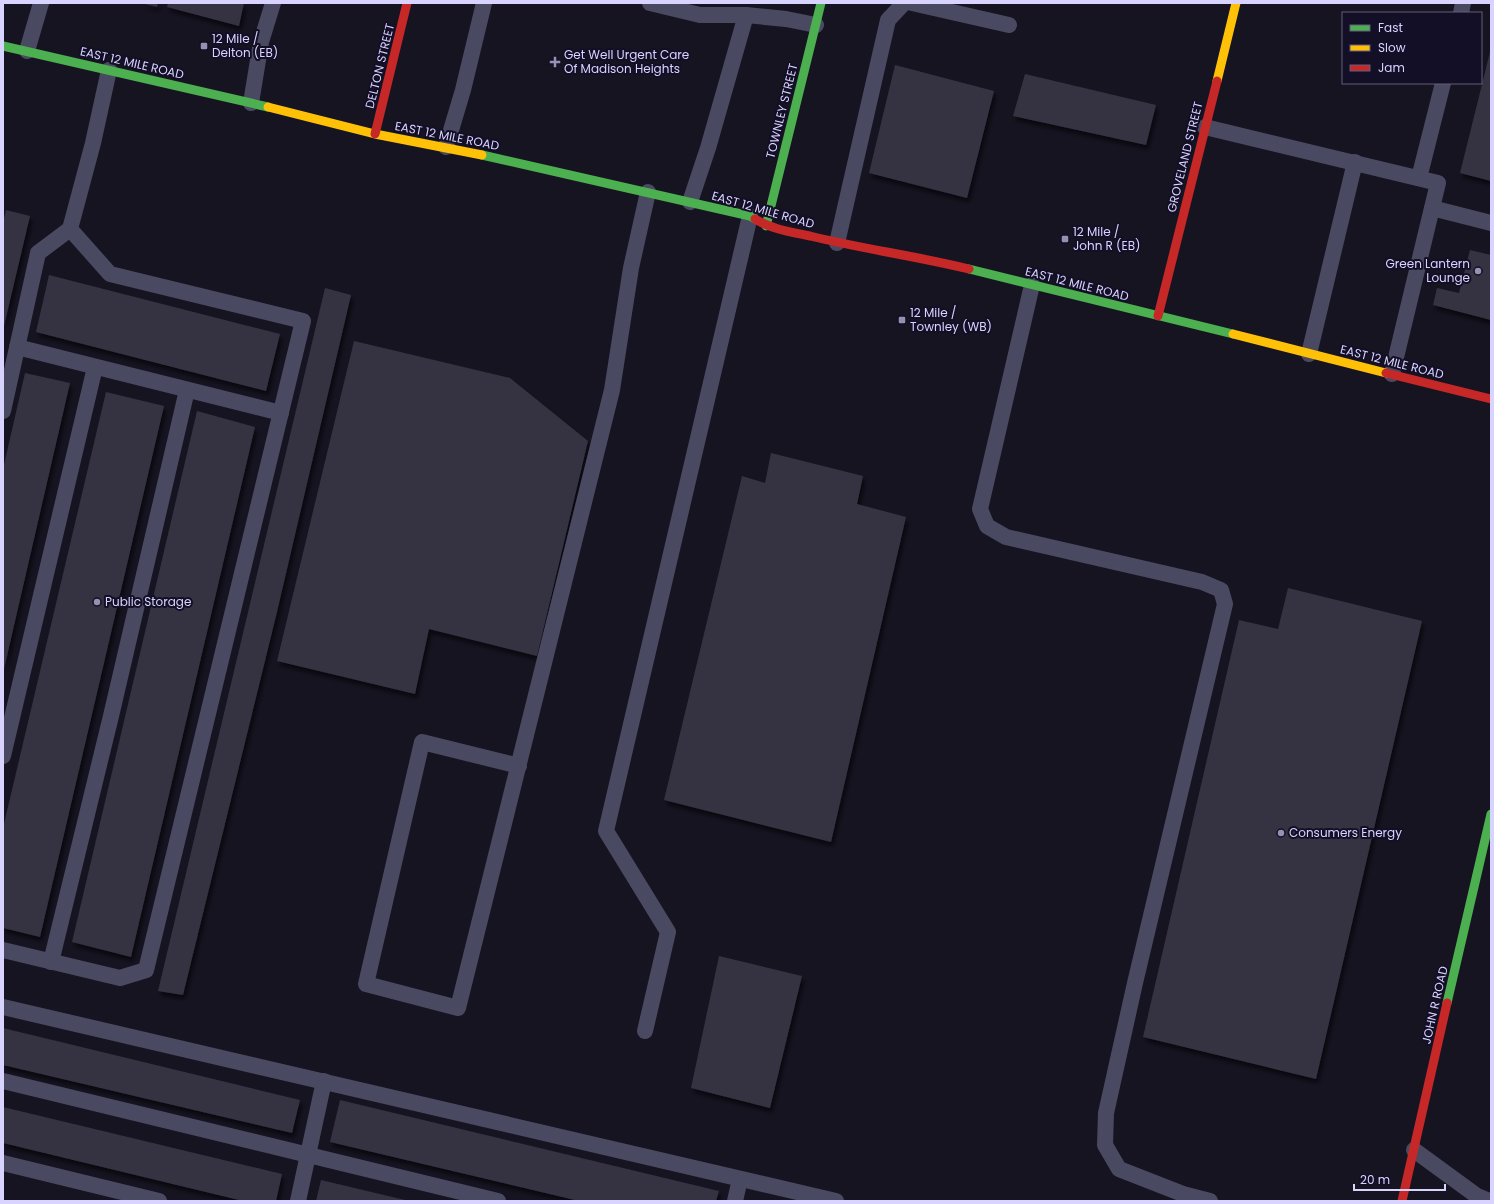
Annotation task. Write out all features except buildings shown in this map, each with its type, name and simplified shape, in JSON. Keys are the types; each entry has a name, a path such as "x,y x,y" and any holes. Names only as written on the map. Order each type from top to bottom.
{"main road":[{"name":"DELTON STREET","path":"376,134 407,3"},
{"name":"TOWNLEY STREET","path":"766,226 821,3"},
{"name":"GROVELAND STREET","path":"1158,316 1236,3"},
{"name":"EAST 12 MILE ROAD","path":"3,46 251,103 376,134 446,147 750,216 766,226 837,243 927,259 1491,399"},
{"name":"JOHN R ROAD","path":"1402,1201 1491,814"}],"lane":[{"path":"27,51 41,3"},
{"path":"251,103 261,42 273,3"},
{"path":"446,147 463,90 484,3"},
{"path":"650,3 700,15 746,15 786,19 816,25"},
{"path":"837,243 888,20 904,3"},
{"path":"912,3 1009,25"},
{"path":"690,202 708,148 746,15"},
{"path":"3,411 38,253 70,229 93,143 109,70"},
{"path":"1418,178 1443,84"},
{"path":"1205,127 1438,183 1392,374"},
{"path":"1309,354 1355,162"},
{"path":"519,766 422,742 366,984 458,1008 519,766 612,390 631,268 648,192"},
{"path":"1432,208 1491,223"},
{"path":"646,1031 668,932 606,831 750,216"},
{"path":"3,950 120,978 146,970 303,321 110,274 70,229"},
{"path":"1032,285 980,509 987,526 1006,537 1202,582 1221,590 1225,604 1106,1113 1105,1144 1119,1169 1183,1194 1210,1201"},
{"path":"17,348 281,413"},
{"path":"3,756 95,367"},
{"path":"51,962 111,716 187,390"},
{"path":"3,1007 836,1201"},
{"path":"3,1081 498,1201"},
{"path":"298,1201 324,1081"},
{"path":"1414,1150 1477,1196 1489,1201"},
{"path":"3,1163 159,1201"},
{"path":"735,1201 740,1178"}],"traffic: fast":[{"path":"766,226 821,3"},
{"path":"3,46 268,107"},
{"path":"482,155 750,216 755,219"},
{"path":"969,269 1233,334"},
{"path":"1447,1003 1491,814"}],"traffic: slow":[{"path":"1217,81 1236,3"},
{"path":"268,107 375,134 482,155"},
{"path":"1233,334 1386,373"}],"traffic: jam":[{"path":"375,134 407,3"},
{"path":"1158,316 1217,81"},
{"path":"755,219 774,228 788,232 969,269"},
{"path":"1386,373 1491,399"},
{"path":"1402,1201 1447,1003"}],"place":[{"name":"12 Mile / Delton (EB)","path":"204,46"},
{"name":"Get Well Urgent Care Of Madison Heights","path":"555,62"},
{"name":"12 Mile / John R (EB)","path":"1065,239"},
{"name":"Green Lantern Lounge","path":"1478,271"},
{"name":"12 Mile / Townley (WB)","path":"902,320"},
{"name":"Public Storage","path":"97,602"},
{"name":"Consumers Energy","path":"1281,833"}]}
